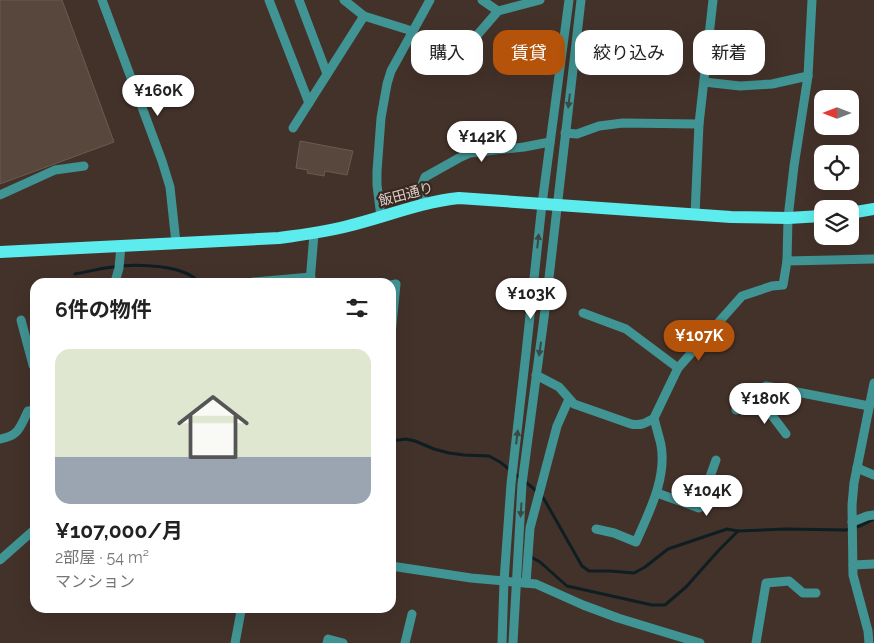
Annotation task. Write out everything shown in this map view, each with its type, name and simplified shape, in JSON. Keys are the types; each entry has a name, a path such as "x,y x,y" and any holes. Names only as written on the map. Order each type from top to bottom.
{"main road":[{"name":"飯田通り","path":"0,252 280,238 314,234 438,200 459,198 731,217 814,216"},
{"path":"859,212 874,209"}],"street":[{"path":"102,0 165,169 170,187 176,243"},
{"path":"269,0 309,103"},
{"path":"299,0 327,74"},
{"path":"344,0 364,16 411,31"},
{"path":"413,30 430,0"},
{"path":"482,0 498,11"},
{"path":"482,30 498,11 522,2 540,0"},
{"path":"502,643 504,581 511,484 542,204 569,0"},
{"path":"513,643 522,484 547,295 581,0"},
{"path":"695,215 700,124 713,0"},
{"path":"536,376 558,387 574,404 631,424 646,423 654,418 678,368 742,296 772,286 783,285 787,261 788,218 794,166 808,76 812,0"},
{"path":"293,128 364,16"},
{"path":"380,217 377,170 381,118 391,71 411,33"},
{"path":"704,82 740,86 772,84 808,76"},
{"path":"565,133 577,134 599,126 623,123 700,124"},
{"path":"424,204 421,187 425,177 459,158 470,153 550,142"},
{"path":"0,194 54,170 84,166"},
{"path":"310,278 314,234"},
{"path":"116,278 121,246"},
{"path":"787,261 874,259"},
{"path":"583,313 626,329 678,368"},
{"path":"21,320 30,354"},
{"path":"869,643 868,631 853,575 852,504 856,468 874,383"},
{"path":"761,401 766,386 870,406"},
{"path":"526,583 530,528 557,426 569,399"},
{"path":"736,410 761,401"},
{"path":"761,401 786,434"},
{"path":"0,439 10,437 16,433 28,411 30,411"},
{"path":"596,529 614,533 636,542 657,492 661,465 661,446 654,418"},
{"path":"657,492 699,508 716,460"},
{"path":"856,468 874,475"},
{"path":"852,522 874,515"},
{"path":"0,560 30,533"},
{"path":"853,565 874,564"},
{"path":"396,567 471,578 536,584 618,618 700,643"},
{"path":"756,643 766,583 788,581 803,593 816,593"},
{"path":"235,643 241,613"},
{"path":"405,643 412,614"},
{"path":"327,643 328,639 343,643"}],"building":[{"path":"0,0 62,0 114,142 0,184"},
{"path":"300,141 353,151 347,175 325,171 324,176 307,173 308,170 296,168"}],"waterway":[{"path":"75,274 103,268 139,265 176,270 194,278"},
{"path":"396,440 406,439 415,441 449,453 489,456 500,462 544,499 582,566 589,571 634,573 668,549 727,529 738,531 786,529 846,530 874,519"},
{"path":"531,557 540,562 567,586 652,605 665,605 686,587 738,531"}]}
